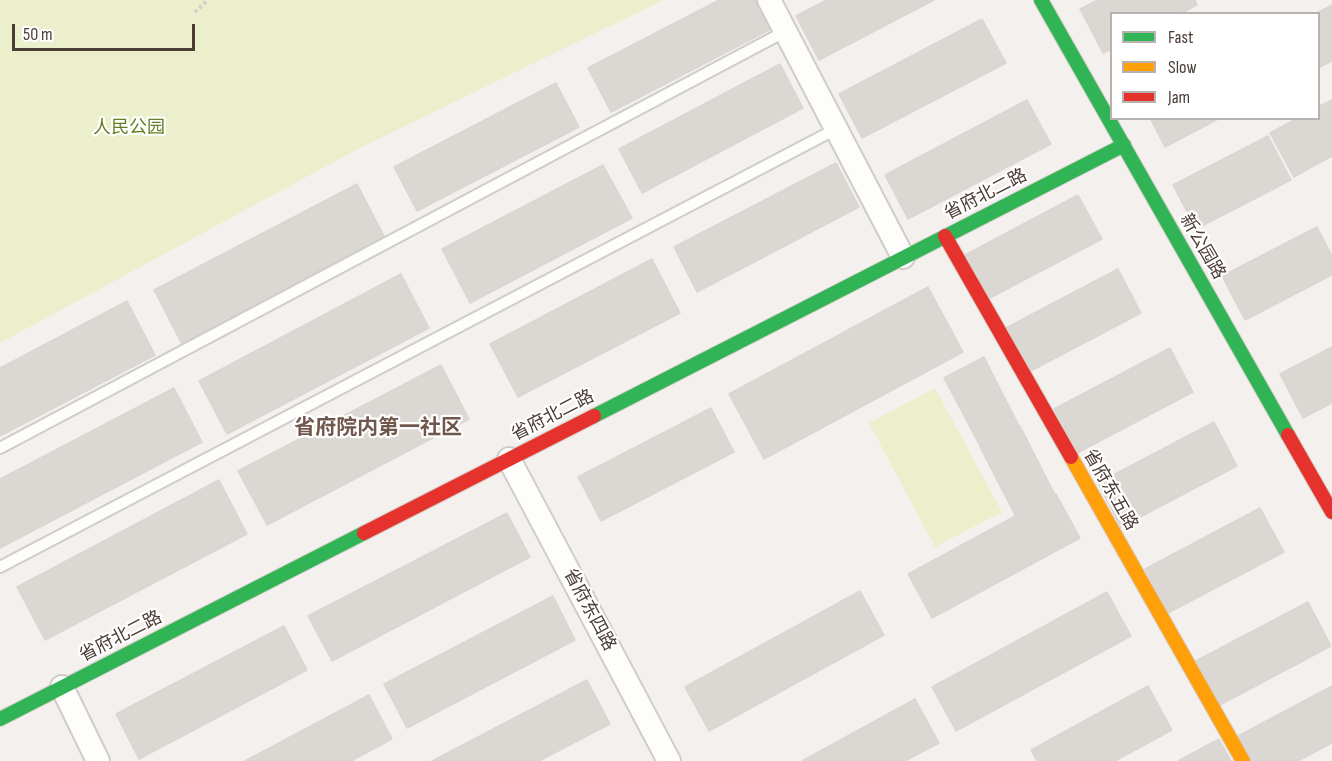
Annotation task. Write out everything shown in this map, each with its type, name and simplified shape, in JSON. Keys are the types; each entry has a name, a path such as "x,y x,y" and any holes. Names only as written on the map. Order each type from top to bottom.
{"street":[{"path":"769,0 903,257"},
{"name":"新公园路","path":"1041,0 1332,512"},
{"name":"省府北二路","path":"0,719 1124,145"},
{"name":"省府东五路","path":"945,236 1243,761"},
{"name":"省府东四路","path":"508,459 669,761"},
{"path":"62,687 98,761"}],"lane":[{"path":"0,448 786,32"},
{"path":"0,567 836,129"}],"path":[{"path":"195,12 208,0"}],"green space":[{"name":"人民公园","path":"0,0 663,0 356,150 0,343"},
{"path":"935,388 1002,512 935,547 869,423"}],"building":[{"path":"719,0 759,0 773,28 611,112 588,68"},
{"path":"827,0 934,0 819,60 796,16"},
{"path":"1098,0 1195,0 1197,5 1184,12 1110,12 1110,50 1103,53 1080,9"},
{"path":"1332,5 1332,61 1320,67 1320,12"},
{"path":"982,19 1006,63 862,138 839,94"},
{"path":"780,64 803,108 642,193 619,149"},
{"path":"556,83 579,127 417,211 394,167"},
{"path":"1027,100 1051,144 908,219 885,175"},
{"path":"1332,100 1332,156 1294,177 1270,133 1294,120 1320,120 1320,106"},
{"path":"1151,120 1216,120 1165,147"},
{"path":"1268,136 1291,180 1196,229 1173,185"},
{"path":"836,163 859,207 697,292 674,247"},
{"path":"603,165 632,218 470,303 442,249"},
{"path":"357,184 385,238 182,344 154,290"},
{"path":"1078,195 1102,239 986,300 963,256"},
{"path":"1317,227 1332,256 1332,275 1245,320 1222,276"},
{"path":"652,259 680,313 518,397 490,344"},
{"path":"1118,269 1141,313 1025,374 1002,330"},
{"path":"401,274 429,328 227,434 199,381"},
{"path":"928,287 963,352 764,459 729,394"},
{"path":"127,301 155,355 0,436 0,368"},
{"path":"1332,347 1332,403 1303,418 1280,374"},
{"path":"1170,348 1193,392 1077,453 1054,409"},
{"path":"984,357 1019,426 980,446 944,378"},
{"path":"441,365 469,419 267,525 238,471"},
{"path":"174,388 202,442 0,548 0,479"},
{"path":"711,408 734,452 601,521 578,477"},
{"path":"1214,422 1237,466 1121,527 1098,483"},
{"path":"1020,426 1055,495 1015,515 980,447"},
{"path":"219,480 247,534 45,640 17,587"},
{"path":"1056,494 1080,538 932,618 908,574"},
{"path":"1260,508 1284,552 1168,613 1145,569"},
{"path":"507,513 530,557 332,661 308,616"},
{"path":"860,591 884,635 709,731 685,687"},
{"path":"1107,592 1131,636 956,731 932,687"},
{"path":"553,596 575,640 407,728 384,684"},
{"path":"1308,602 1331,646 1216,707 1192,663"},
{"path":"284,626 307,670 139,759 116,714"},
{"path":"587,680 610,724 539,761 432,761"},
{"path":"1148,686 1172,730 1115,761 1037,761 1031,750"},
{"path":"1332,686 1332,743 1298,761 1251,761 1238,736"},
{"path":"369,695 392,739 351,761 245,761"},
{"path":"915,699 939,743 905,761 802,761"},
{"path":"1219,739 1231,761 1178,761"}],"traffic: fast":[{"path":"1041,0 1288,435"},
{"path":"594,416 1124,145"},
{"path":"0,719 364,533"}],"traffic: slow":[{"path":"1071,457 1243,761"}],"traffic: jam":[{"path":"945,236 1071,457"},
{"path":"364,533 594,416"},
{"path":"1288,435 1332,512"}],"district":[{"name":"省府院内第一社区","path":"378,429"}]}
